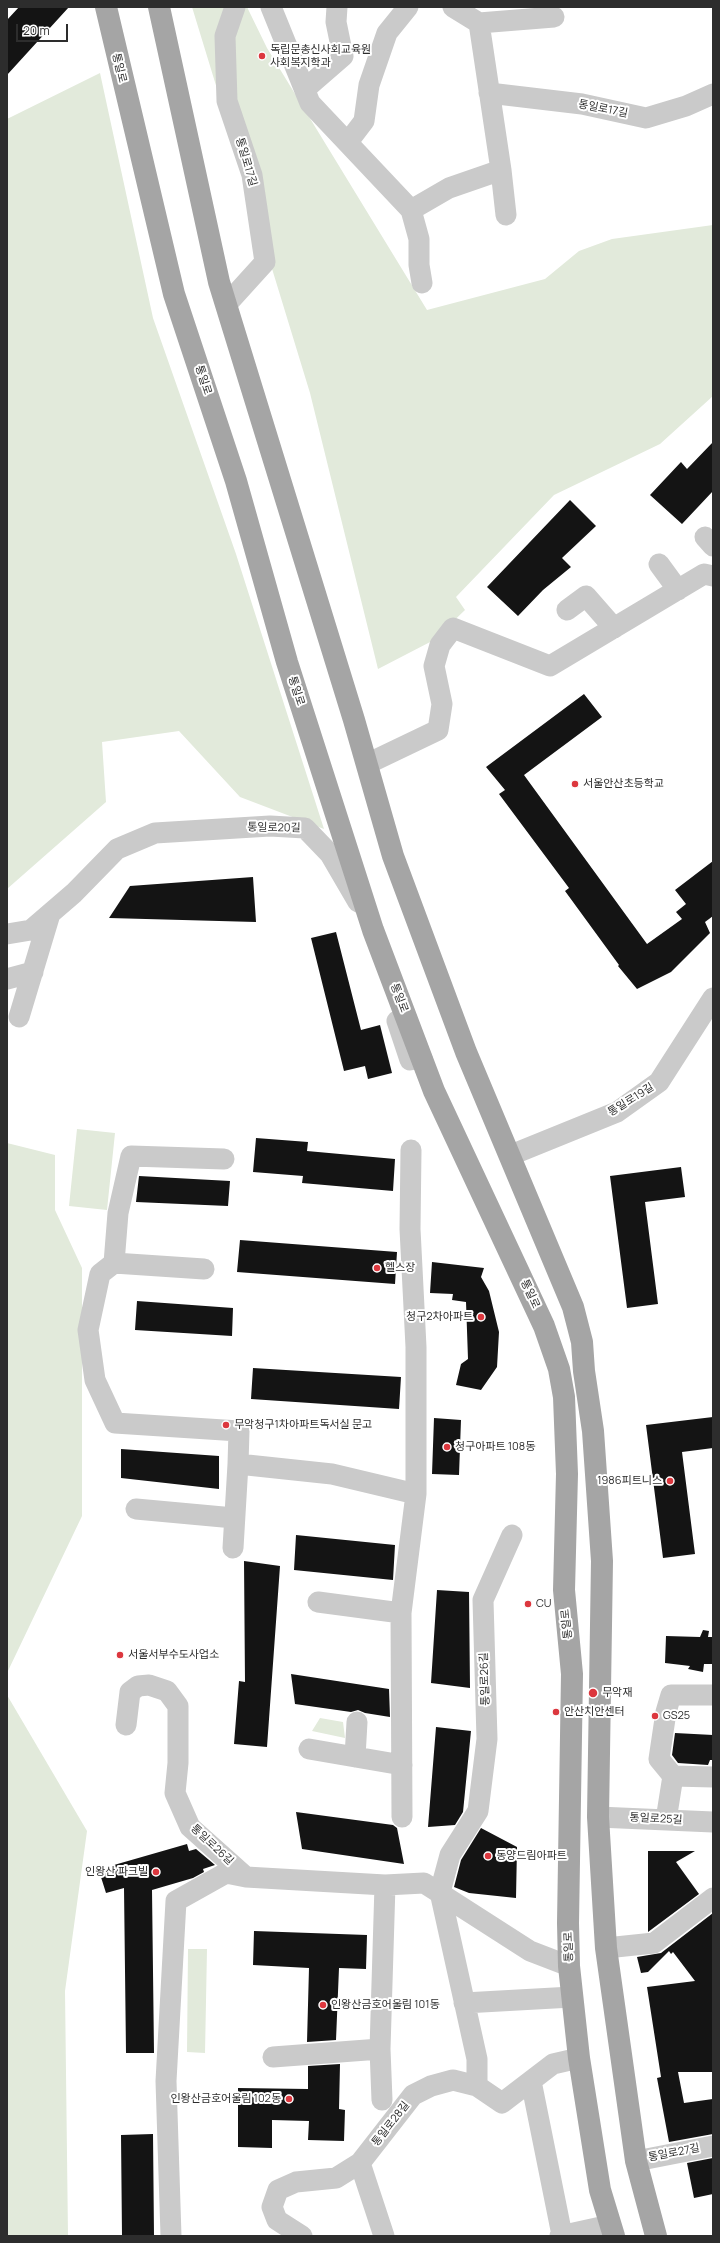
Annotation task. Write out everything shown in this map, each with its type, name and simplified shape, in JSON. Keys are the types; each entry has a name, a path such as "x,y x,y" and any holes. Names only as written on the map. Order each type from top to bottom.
{"main road":[{"name":"통일로","path":"106,7 174,294 236,481 287,662 373,930 434,1091 544,1326 559,1369 564,1397 567,1474 564,1590 572,1674 568,1923 570,1966 579,2058 600,2190 612,2231"},
{"path":"159,7 226,305 403,886 466,1052 511,1155 573,1307 582,1342 584,1371 593,1431 602,1561 598,1816 606,1948 636,2161 656,2236"},
{"path":"559,1369 584,1371"},
{"path":"570,1816 598,1816"}],"street":[{"name":"통일로17길","path":"226,305 266,262 252,175 227,101 225,36 235,7"},
{"path":"271,7 310,103 410,210 419,239 419,265 422,283"},
{"path":"305,89 344,56 336,22 337,7"},
{"path":"348,142 364,121 369,85 387,33 408,7"},
{"path":"453,7 479,23 554,17"},
{"path":"479,23 501,170 506,215"},
{"name":"통일로17길","path":"489,93 582,104 646,118 686,106 713,94"},
{"path":"410,210 449,188 501,170"},
{"path":"659,564 678,590"},
{"path":"367,764 438,730 442,704 434,666 440,645 453,628 550,666 704,574 713,576"},
{"path":"567,610 586,596 614,628"},
{"name":"통일로20길","path":"7,934 31,930 74,893 117,849 155,833 270,826 305,828 330,854 356,897 410,1060 422,1058"},
{"path":"19,1017 50,914"},
{"path":"7,979 33,972"},
{"name":"통일로19길","path":"511,1155 617,1112 659,1082 713,998"},
{"path":"402,1817 401,1613 416,1494 416,1347 410,1229 411,1150"},
{"path":"114,1263 118,1213 131,1156 224,1159"},
{"path":"204,1269 114,1263 100,1274 88,1330 95,1380 115,1423 239,1431 233,1548"},
{"path":"238,1464 332,1474 416,1494"},
{"path":"136,1509 234,1518"},
{"name":"통일로26길","path":"440,1892 450,1855 478,1811 487,1739 483,1600 512,1535"},
{"path":"318,1602 401,1613"},
{"name":"통일로26길","path":"126,1725 130,1692 138,1686 149,1685 167,1691 178,1706 178,1763 176,1794 181,1807 190,1827 246,1877"},
{"path":"666,1820 673,1776 659,1759 666,1712 671,1695 713,1695"},
{"path":"354,1757 357,1722"},
{"path":"309,1749 402,1765"},
{"path":"673,1776 713,1777"},
{"name":"통일로25길","path":"598,1816 713,1822"},
{"path":"171,2236 166,2080 176,1901 226,1873 246,1877 385,1885 424,1882 530,1951 570,1966"},
{"path":"382,2100 380,2048 385,1885"},
{"path":"440,1892 477,2059 477,2086"},
{"path":"606,1948 654,1943 713,1898"},
{"path":"464,2003 572,1997"},
{"path":"273,2057 380,2048"},
{"name":"통일로28길","path":"302,2236 277,2220 272,2208 278,2190 296,2182 336,2178 360,2163 414,2095 431,2086 453,2080 477,2086 502,2103 553,2064 579,2058"},
{"path":"531,2081 561,2235"},
{"name":"통일로27길","path":"636,2161 713,2146"},
{"path":"360,2163 384,2236"},
{"name":"통일로","path":"561,2235 612,2231"}],"green space":[{"path":"192,7 247,7 267,48 427,310 545,279 579,251 612,239 713,225 713,396 660,444 554,495 456,597 465,610 434,640 378,669 310,393"},
{"path":"100,73 153,318 236,554 324,829 240,797 179,731 102,742 106,802 7,889 7,119"},
{"path":"77,1129 115,1133 107,1210 69,1206"},
{"path":"7,1143 55,1155 55,1210 82,1268 82,1516 7,1673"},
{"path":"7,1695 87,1831 65,1991 68,2236 7,2236"},
{"path":"320,1718 343,1722 345,1738 312,1731"},
{"path":"188,1949 207,1949 205,2053 187,2052"}],"building":[{"path":"19,7 69,7 7,75 7,20"},
{"path":"713,442 713,491 682,524 650,495 681,462 687,469"},
{"path":"570,500 596,526 562,558 571,567 543,590 518,616 487,587"},
{"path":"584,694 602,717 524,775 647,944 682,919 676,912 686,904 675,890 713,861 713,916 705,922 710,933 671,972 637,989 618,966 619,965 565,891 569,888 499,794 505,790 486,767"},
{"path":"253,877 256,922 109,918 130,886"},
{"path":"336,932 361,1030 380,1025 392,1073 368,1079 365,1066 344,1071 311,938"},
{"path":"256,1138 308,1142 307,1151 395,1159 393,1191 302,1183 303,1176 253,1172"},
{"path":"681,1167 685,1197 645,1202 658,1304 627,1308 610,1176"},
{"path":"139,1176 230,1181 228,1206 136,1202"},
{"path":"240,1240 397,1252 395,1284 237,1272"},
{"name":"청구2차아파트","path":"432,1262 484,1268 481,1277 489,1291 499,1332 497,1367 481,1390 456,1385 461,1364 468,1359 466,1302 452,1300 453,1294 430,1293"},
{"path":"137,1301 233,1308 232,1336 135,1330"},
{"path":"253,1368 401,1377 399,1409 251,1399"},
{"path":"713,1417 713,1448 682,1452 695,1554 663,1558 646,1425"},
{"name":"청구아파트 108동","path":"434,1418 461,1420 459,1475 432,1474"},
{"path":"121,1449 219,1456 219,1489 121,1478"},
{"path":"296,1535 395,1545 393,1580 294,1570"},
{"path":"244,1561 280,1566 267,1747 234,1744 239,1681 245,1682"},
{"path":"437,1590 469,1592 470,1688 431,1683"},
{"path":"703,1630 709,1631 708,1637 713,1637 713,1664 704,1664 703,1672 688,1669 690,1666 665,1663 666,1636 700,1637"},
{"path":"291,1674 389,1689 390,1717 365,1713 358,1710 351,1712 295,1704"},
{"path":"436,1727 471,1731 463,1812 455,1825 428,1827"},
{"path":"675,1733 713,1735 713,1760 710,1760 708,1765 678,1763 672,1755"},
{"path":"296,1812 393,1825 397,1828 404,1864 302,1849"},
{"name":"동양드림아파트","path":"481,1828 517,1847 516,1898 469,1893 454,1887 461,1860"},
{"path":"187,1844 189,1851 196,1849 215,1865 203,1869 204,1872 193,1878 152,1890 154,2053 126,2053 124,1888 106,1893 100,1874 116,1870 114,1865"},
{"path":"648,1851 695,1851 676,1862 699,1894 648,1932"},
{"path":"713,1913 713,2072 678,2072 684,2103 713,2099 713,2134 669,2142 657,2078 661,2077 647,1987 695,1981 673,1952 671,1954 669,1951 648,1972 641,1973 637,1957 661,1953"},
{"name":"인왕산금호어울림 101동","path":"254,1931 367,1935 366,1969 339,1968 336,2040 307,2042 309,1968 253,1965"},
{"name":"인왕산금호어울림 102동","path":"340,2064 339,2109 345,2110 344,2141 308,2140 309,2121 272,2120 272,2148 238,2147 238,2088 308,2089 308,2066"},
{"path":"153,2134 154,2236 122,2236 121,2135"},
{"path":"713,2158 713,2194 694,2198 687,2163"}],"place":[{"name":"독립문총신사회교육원 사회복지학과","path":"262,56"},
{"name":"서울안산초등학교","path":"575,784"},
{"name":"헬스장","path":"377,1268"},
{"name":"청구2차아파트","path":"481,1317"},
{"name":"무악청구1차아파트독서실 문고","path":"226,1425"},
{"name":"청구아파트 108동","path":"447,1447"},
{"name":"1986피트니스","path":"670,1481"},
{"name":"CU","path":"528,1604"},
{"name":"서울서부수도사업소","path":"120,1655"},
{"name":"무악재","path":"593,1693"},
{"name":"안산치안센터","path":"556,1712"},
{"name":"GS25","path":"655,1716"},
{"name":"동양드림아파트","path":"488,1856"},
{"name":"인왕산 파크빌","path":"156,1872"},
{"name":"인왕산금호어울림 101동","path":"323,2005"},
{"name":"인왕산금호어울림 102동","path":"289,2099"}]}
